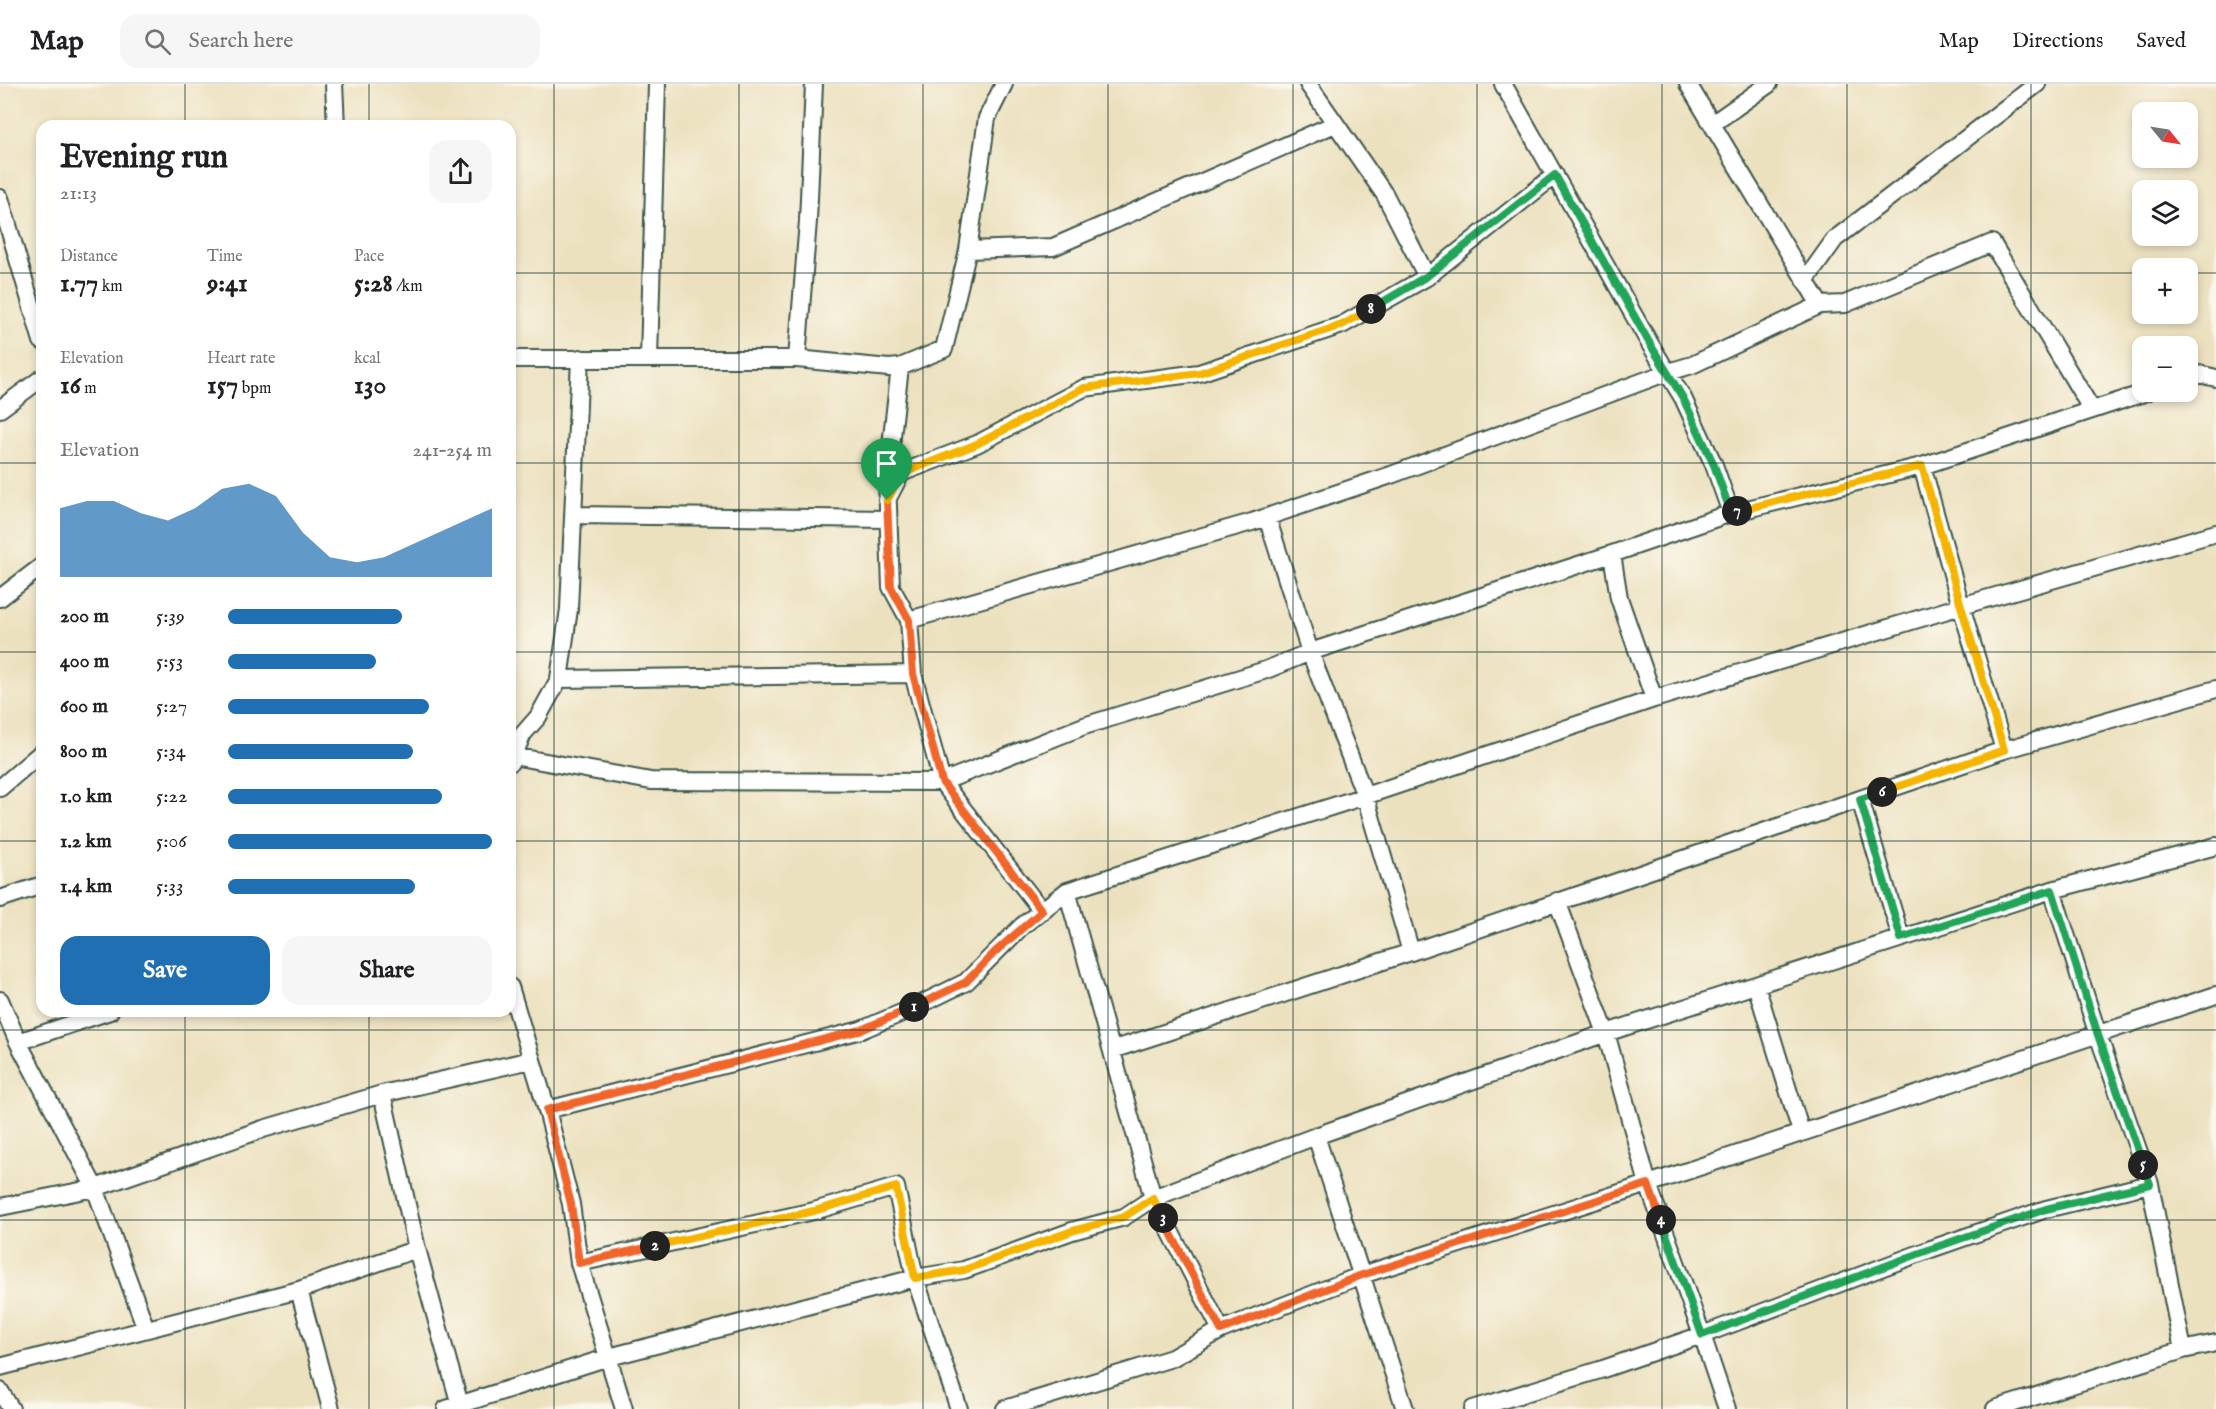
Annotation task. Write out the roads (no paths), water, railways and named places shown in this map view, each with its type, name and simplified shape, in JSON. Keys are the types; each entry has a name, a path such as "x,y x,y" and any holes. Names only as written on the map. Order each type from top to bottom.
{"street":[{"path":"334,84 336,120"},
{"path":"649,358 657,84"},
{"path":"797,359 808,221 814,84"},
{"path":"516,359 797,359 890,368 900,367 944,349 968,250 987,118 1004,84"},
{"path":"1308,84 1385,195 1427,276"},
{"path":"1503,84 1683,398 1714,465 1731,513"},
{"path":"1688,84 1820,304"},
{"path":"1712,124 1769,84"},
{"path":"1805,280 1835,239 2037,84"},
{"path":"968,250 1053,247 1335,124"},
{"path":"887,500 901,474 977,444 1084,388 1199,373 1342,325 1427,276 1555,175"},
{"path":"0,198 36,321"},
{"path":"909,620 1268,517 1428,462 1692,365 1820,304 1845,304 1992,243 2092,410"},
{"path":"517,735 538,717 560,680 569,609 580,358"},
{"path":"900,367 887,480 887,500 891,587 909,620 913,674 942,782 1042,911"},
{"path":"2198,374 2216,378"},
{"path":"0,409 36,382"},
{"path":"516,761 651,781 942,782 1084,726 1266,670 1310,652 1731,513 1922,466 2132,397"},
{"path":"1922,466 2004,750"},
{"path":"574,515 888,519"},
{"path":"1268,517 1310,652 1365,796 1411,952"},
{"path":"547,1110 861,1030 966,982 995,952 1067,891 1365,796 1654,699 1961,606 2216,533"},
{"path":"1612,554 1619,598 1654,699"},
{"path":"0,598 36,571"},
{"path":"560,680 913,674"},
{"path":"1112,1050 1411,952 2004,750 2216,689"},
{"path":"0,788 36,757"},
{"path":"1860,799 1901,938"},
{"path":"382,1094 453,1407 609,1357 915,1278 964,1270 1072,1231 1124,1217 1153,1198 1316,1136 1606,1033 2052,890 2216,846"},
{"path":"0,899 36,887"},
{"path":"2052,890 2098,1035 2150,1184 2183,1350"},
{"path":"1067,891 1153,1198 1221,1330"},
{"path":"1557,901 1606,1033 1648,1184 1727,1409"},
{"path":"1755,985 1801,1132"},
{"path":"1005,1409 1172,1358 1221,1330 1362,1275 1648,1184 2216,995"},
{"path":"0,1000 18,1042 96,1188 146,1329"},
{"path":"516,1008 547,1110 571,1204 579,1263 624,1409"},
{"path":"18,1042 93,1017"},
{"path":"0,1207 96,1188 263,1129 382,1094 531,1060"},
{"path":"1316,1136 1405,1409"},
{"path":"1473,1409 1603,1369 1702,1335 1931,1249 2046,1209 2150,1184"},
{"path":"579,1263 814,1211 896,1187 915,1278 959,1409"},
{"path":"0,1367 300,1290 417,1249"},
{"path":"300,1290 332,1409"},
{"path":"1995,1409 2183,1350 2216,1343"},
{"path":"0,1391 11,1409"}]}
